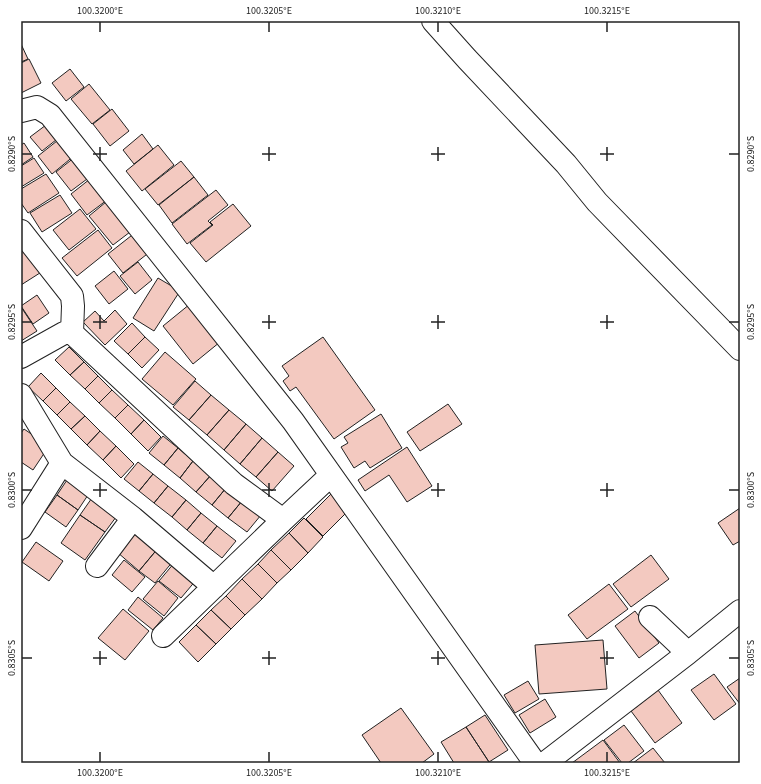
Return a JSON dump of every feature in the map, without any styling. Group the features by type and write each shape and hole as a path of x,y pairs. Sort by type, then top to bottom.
{"street":[{"path":"433,21 566,164 598,202 740,349"},
{"path":"21,112 37,107 50,115 293,421 535,763"},
{"path":"21,231 72,296 72,333"},
{"path":"21,357 64,333 72,333 234,484 283,520"},
{"path":"21,395 62,462 133,518 214,587"},
{"path":"21,528 62,462"},
{"path":"163,636 331,475"},
{"path":"97,566 133,518"},
{"path":"545,763 740,611"},
{"path":"650,617 688,652"}],"building":[{"path":"21,44 28,59 21,62"},
{"path":"29,59 41,83 21,93 21,63"},
{"path":"70,69 84,87 66,101 52,83"},
{"path":"89,84 110,110 92,124 71,99"},
{"path":"112,109 129,131 110,146 93,124"},
{"path":"50,122 61,136 42,151 30,137"},
{"path":"142,134 153,149 134,164 123,150"},
{"path":"62,137 75,155 52,174 38,156"},
{"path":"24,143 33,157 21,165 21,145"},
{"path":"158,145 174,165 142,191 126,171"},
{"path":"75,157 91,176 71,191 56,172"},
{"path":"34,158 44,173 21,187 21,166"},
{"path":"181,161 194,177 158,205 145,189"},
{"path":"46,174 59,193 28,213 21,203 21,189"},
{"path":"194,177 208,195 172,223 159,205"},
{"path":"90,179 107,200 87,215 71,194"},
{"path":"216,190 228,205 208,221 212,225 187,244 172,224"},
{"path":"60,195 72,213 42,232 30,213"},
{"path":"106,202 130,232 113,245 89,216"},
{"path":"233,204 251,226 206,262 190,243 213,225 210,222"},
{"path":"80,209 96,229 69,250 53,230"},
{"path":"98,230 112,248 77,276 62,258"},
{"path":"136,232 151,251 123,273 108,254"},
{"path":"21,239 43,271 21,285"},
{"path":"138,262 152,280 135,294 120,276"},
{"path":"114,271 128,289 109,304 95,286"},
{"path":"158,278 180,291 154,331 133,318"},
{"path":"37,295 49,313 33,324 21,306"},
{"path":"190,304 220,342 193,364 163,326"},
{"path":"21,307 37,331 21,341"},
{"path":"115,310 127,324 105,345 83,322 95,311 104,321"},
{"path":"132,323 145,337 128,354 114,341"},
{"path":"145,337 159,350 142,368 128,354"},
{"path":"323,337 375,410 334,439 296,387 290,391 283,381 289,376 282,366"},
{"path":"69,347 84,362 70,375 55,360"},
{"path":"165,352 196,379 173,405 142,379"},
{"path":"84,362 98,376 85,389 70,375"},
{"path":"41,373 56,388 43,401 28,387"},
{"path":"98,376 112,390 99,403 85,389"},
{"path":"195,381 211,395 189,420 173,407"},
{"path":"56,388 70,402 57,415 43,401"},
{"path":"112,390 128,405 115,418 99,403"},
{"path":"211,395 229,410 207,435 189,420"},
{"path":"70,402 85,416 71,429 57,415"},
{"path":"448,404 462,424 420,451 407,432"},
{"path":"128,405 144,420 131,434 115,418"},
{"path":"229,410 246,424 224,450 207,435"},
{"path":"381,414 402,448 370,468 365,461 354,468 341,447 348,443 344,437"},
{"path":"85,416 100,431 87,445 71,429"},
{"path":"144,420 161,437 148,451 131,434"},
{"path":"246,424 262,438 240,464 224,450"},
{"path":"24,429 49,446 33,470 21,462 21,433"},
{"path":"100,431 116,446 103,460 87,445"},
{"path":"163,436 178,448 164,465 149,453"},
{"path":"262,438 278,452 256,477 240,464"},
{"path":"116,446 134,464 121,478 103,460"},
{"path":"407,447 432,486 407,502 389,475 365,491 358,480"},
{"path":"178,448 193,461 180,478 164,465"},
{"path":"278,452 294,466 272,491 256,477"},
{"path":"193,461 211,475 196,492 180,478"},
{"path":"138,462 153,474 139,491 124,479"},
{"path":"153,474 168,486 154,503 139,491"},
{"path":"211,475 226,488 212,505 196,492"},
{"path":"69,477 90,492 78,510 57,495"},
{"path":"168,486 186,500 172,517 154,503"},
{"path":"226,488 242,501 228,518 212,505"},
{"path":"331,494 348,511 323,536 306,519"},
{"path":"57,495 78,510 66,527 45,512"},
{"path":"94,495 119,513 105,532 80,515"},
{"path":"186,500 201,513 187,530 172,517"},
{"path":"242,501 261,515 247,532 228,518"},
{"path":"740,508 740,541 733,545 718,523"},
{"path":"201,513 217,526 203,543 187,530"},
{"path":"80,515 105,532 85,560 61,543"},
{"path":"304,518 323,537 308,553 289,533"},
{"path":"217,526 236,541 222,558 203,543"},
{"path":"136,528 159,547 139,571 117,552"},
{"path":"289,533 308,553 291,570 271,550"},
{"path":"36,542 63,561 49,581 22,562"},
{"path":"159,547 174,560 155,583 139,571"},
{"path":"271,550 291,570 277,583 258,564"},
{"path":"651,555 669,579 631,607 613,584"},
{"path":"124,560 145,577 132,592 112,575"},
{"path":"175,562 197,579 181,598 159,581"},
{"path":"258,564 277,583 262,599 242,579"},
{"path":"242,579 262,599 245,615 226,596"},
{"path":"158,581 178,598 164,616 143,599"},
{"path":"609,584 628,609 587,639 568,615"},
{"path":"226,596 245,615 231,629 211,610"},
{"path":"138,597 163,618 153,630 128,610"},
{"path":"123,609 149,631 125,660 98,638"},
{"path":"211,610 231,629 216,644 196,625"},
{"path":"635,611 659,643 639,658 615,626"},
{"path":"196,625 216,644 198,662 179,642"},
{"path":"603,640 607,689 539,694 535,645"},
{"path":"714,674 736,704 714,720 691,690"},
{"path":"740,678 740,704 727,687"},
{"path":"528,681 539,699 515,713 504,695"},
{"path":"658,690 682,723 655,743 631,711"},
{"path":"545,699 556,717 530,733 519,715"},
{"path":"401,708 434,754 422,763 381,763 362,735"},
{"path":"485,715 508,750 489,762 466,727"},
{"path":"624,725 644,751 628,763 622,763 604,740"},
{"path":"466,727 489,762 488,763 454,763 441,742"},
{"path":"603,740 620,763 572,763"},
{"path":"653,748 665,763 633,763"}]}
